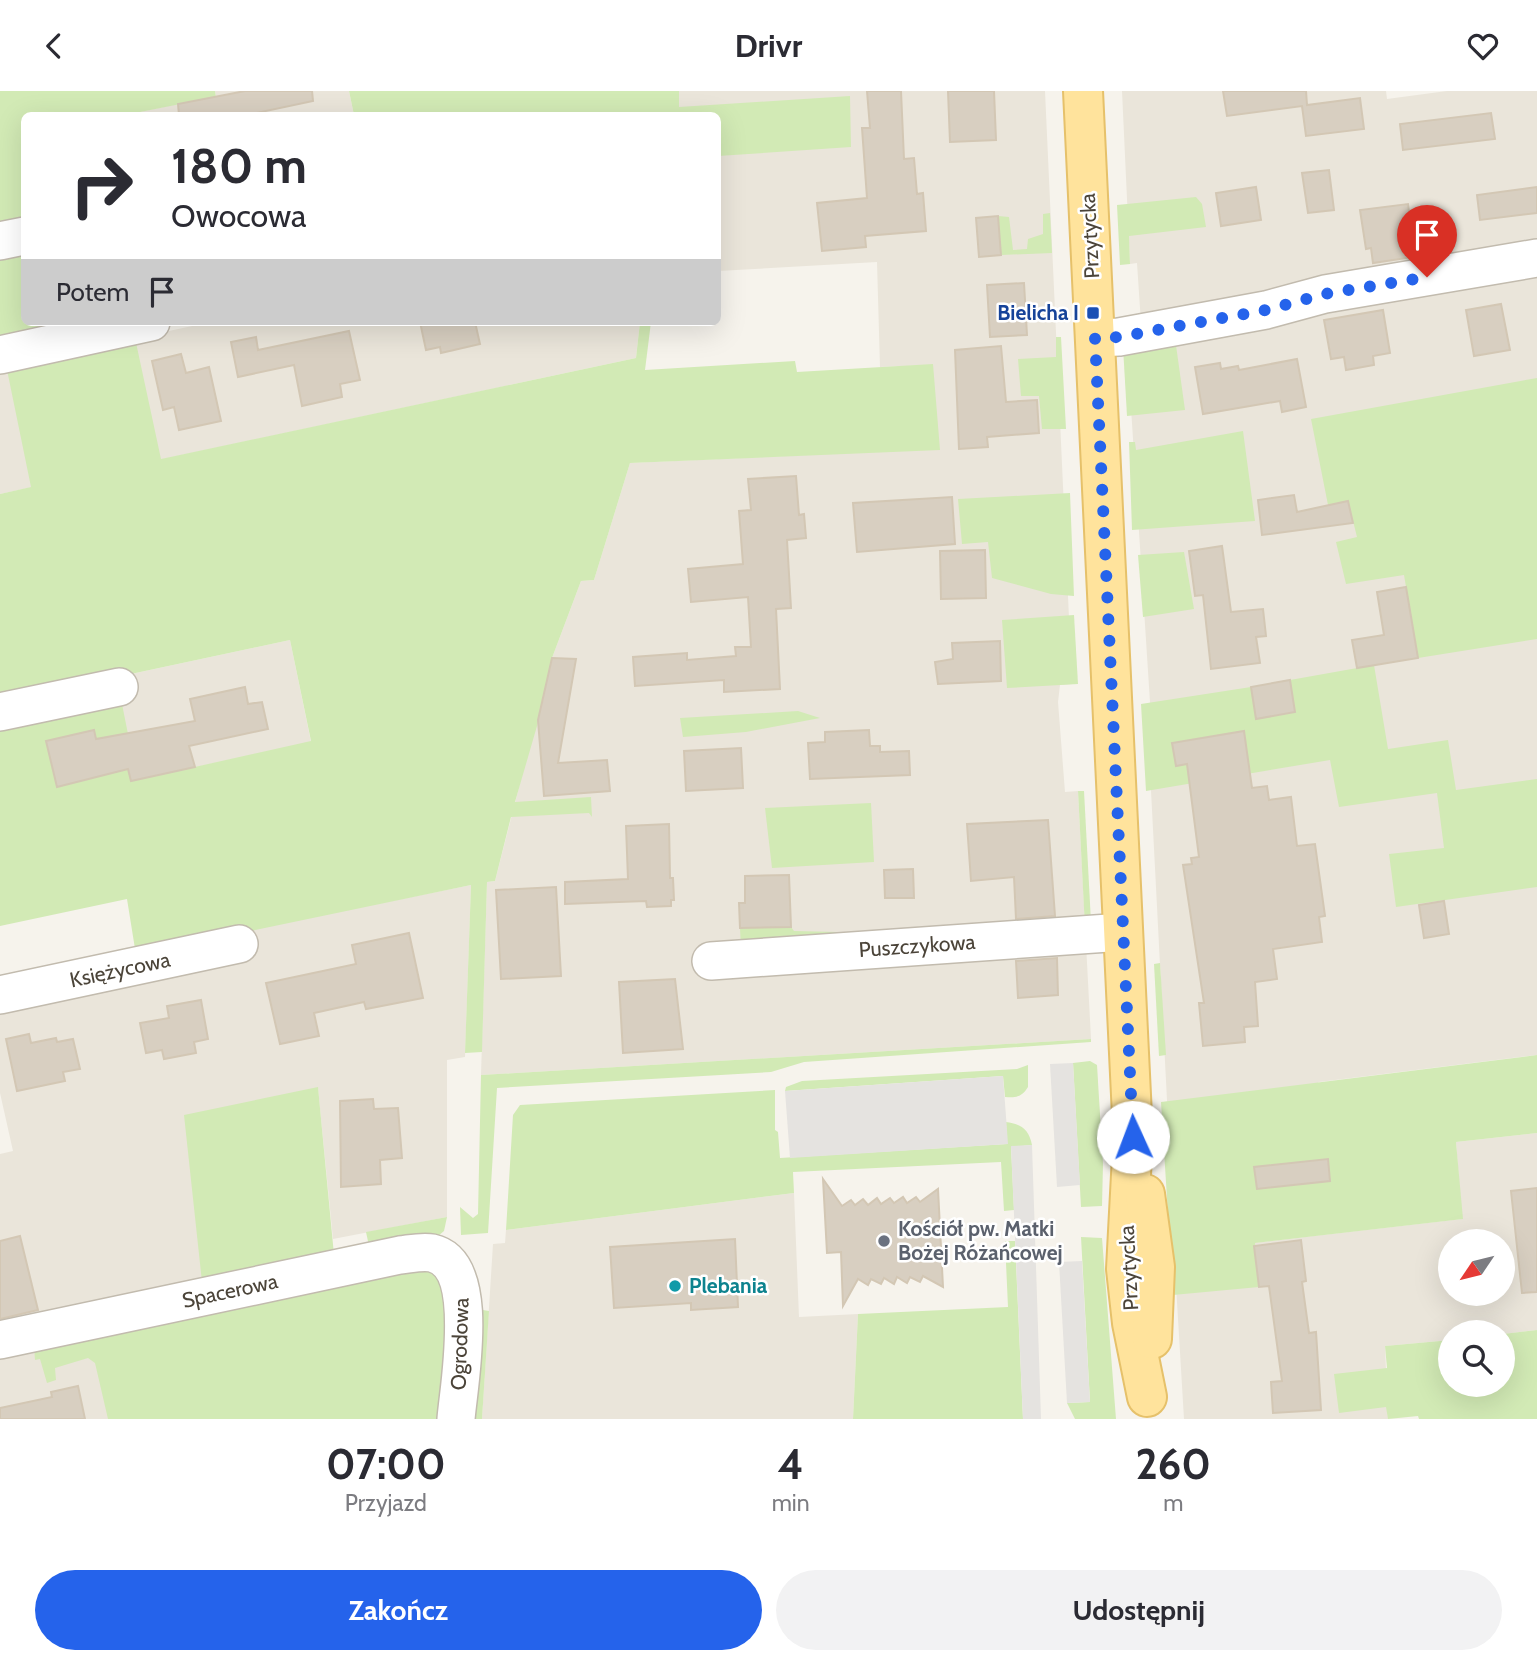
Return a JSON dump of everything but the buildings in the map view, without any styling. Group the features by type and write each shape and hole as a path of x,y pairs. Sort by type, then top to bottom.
{"main road":[{"name":"Przytycka","path":"1083,91 1133,1137 1126,1269 1132,1322 1148,1408"}],"street":[{"path":"0,241 21,237"},
{"path":"1095,338 1119,337 1266,310 1325,294 1537,258"},
{"path":"0,355 133,326"},
{"path":"0,712 119,687"},
{"name":"Puszczykowa","path":"711,961 1123,932"},
{"name":"Księżycowa","path":"0,995 239,944"},
{"name":"Spacerowa","path":"0,1340 400,1255 433,1254 455,1271"},
{"name":"Ogrodowa","path":"455,1271 461,1286 464,1313 456,1419"}],"shaded area":[{"path":"215,91 349,91 353,112 139,112 216,96"},
{"path":"679,91 1045,91 1072,684 1060,685 1058,702 1065,792 1078,791 1091,1039 481,1075 487,882 495,881 552,658 581,581 594,580 630,463 849,453 933,365 880,367 877,262 721,271 721,112 678,107"},
{"path":"1122,91 1386,91 1387,99 1447,91 1537,91 1537,248 1141,323 1137,263 1130,264"},
{"path":"1537,267 1537,1055 1319,1082 1172,1197 1147,713 1150,702 1127,346"},
{"path":"192,326 640,326 636,358 0,494 0,367"},
{"path":"290,640 311,742 0,810 117,677"},
{"path":"471,885 465,1057 447,1060 447,1217 333,1239 318,1088 274,1097 202,1282 117,1419 0,1419 0,1154 13,1151 0,1093 0,1008 238,932"},
{"path":"1073,1063 1080,1185 1057,1187 1050,1064"},
{"path":"1003,1076 1008,1144 790,1158 785,1091"},
{"path":"1537,1133 1537,1330 1515,1333 1515,1320 1438,1320 1438,1341 1385,1346 1388,1419 1184,1419 1174,1252 1462,1219 1456,1142"},
{"path":"1032,1145 1041,1419 1023,1419 1011,1146"},
{"path":"794,1193 799,1317 858,1314 853,1419 482,1419 493,1244 505,1243 506,1230"},
{"path":"1082,1261 1090,1402 1067,1403 1059,1262"}],"green space":[{"path":"0,91 215,91 216,97 140,112 21,112 21,225 0,229"},
{"path":"349,91 679,91 679,107 850,96 851,147 721,156 721,112 353,112"},
{"path":"1196,197 1202,204 1206,227 1129,236 1130,264 1120,265 1117,205"},
{"path":"1050,213 1052,253 1001,255 998,216 1009,217 1013,250 1027,249 1028,239 1043,234 1043,214"},
{"path":"21,245 21,326 83,326 0,344 0,249"},
{"path":"640,326 650,326 645,370 795,361 797,372 933,364 940,450 630,463 594,580 581,581 552,658 537,726 515,802 591,797 592,817 589,813 511,817 495,881 487,882 482,1052 465,1053 471,885 136,955 127,899 0,926 0,719 120,694 128,734 120,736 132,781 311,741 290,640 0,702 0,494 31,487 6,365 135,338 161,459 636,358"},
{"path":"1056,337 1061,337 1066,429 1042,429 1039,396 1021,396 1018,359 1056,357"},
{"path":"1175,338 1185,410 1127,416 1123,347"},
{"path":"1537,378 1537,639 1418,658 1404,575 1346,584 1336,542 1357,537 1348,501 1328,505 1311,419"},
{"path":"1243,431 1255,521 1132,530 1129,442 1135,442 1136,450"},
{"path":"1070,493 1074,596 1051,594 992,578 988,542 962,544 958,499"},
{"path":"1184,552 1194,609 1143,617 1138,555"},
{"path":"1074,615 1078,684 1007,688 1002,620"},
{"path":"1374,665 1388,749 1448,740 1456,790 1537,779 1537,887 1396,907 1389,854 1444,848 1437,793 1339,807 1330,760 1146,791 1141,704 1251,687 1257,719 1295,712 1290,680"},
{"path":"798,711 820,718 746,732 683,737 680,718"},
{"path":"1078,791 1084,791 1091,922 1085,928"},
{"path":"871,803 874,862 772,868 765,808"},
{"path":"791,927 794,931 838,932 844,937 741,948 740,928"},
{"path":"1160,963 1166,1055 1159,1056 1154,964"},
{"path":"1091,1039 1091,1042 804,1062 771,1072 497,1088 488,1233 461,1235 460,1207 473,1218 478,1214 481,1075"},
{"path":"1537,1055 1537,1133 1456,1142 1463,1219 1255,1243 1259,1287 1173,1295 1161,1102"},
{"path":"1090,1061 1097,1065 1103,1164 1102,1206 1081,1207 1073,1063"},
{"path":"1028,1065 1028,1087 1021,1095 1012,1097 1005,1097 1003,1076 785,1091 786,1087 802,1081 1017,1069"},
{"path":"318,1087 334,1255 202,1282 184,1115"},
{"path":"775,1090 775,1130 778,1132 780,1158 1007,1144 1006,1122 1020,1126 1029,1135 1032,1145 1011,1147 1014,1210 1004,1211 1001,1162 793,1172 794,1193 506,1230 513,1115 520,1105"},
{"path":"447,1217 444,1231 438,1236 369,1246 366,1232"},
{"path":"1081,1237 1102,1238 1116,1419 1075,1419 1067,1403 1090,1402"},
{"path":"1005,1241 1015,1241 1023,1419 853,1419 858,1314 1008,1307"},
{"path":"419,1268 438,1278 448,1307 449,1346 442,1419 108,1419 95,1363 88,1358 55,1368 56,1380 47,1383 40,1359 35,1360 34,1346"},
{"path":"483,1310 489,1311 482,1419 475,1419"},
{"path":"1537,1330 1537,1419 1419,1419 1418,1416 1388,1419 1386,1407 1339,1413 1334,1374 1387,1368 1385,1346 1438,1341 1438,1397 1515,1397 1515,1333"}],"place":[{"name":"Bielicha I","path":"1093,313"},
{"name":"Kościół pw. Matki Bożej Różańcowej","path":"884,1241"},
{"name":"Plebania","path":"675,1286"}],"route":[{"path":"1133,1137 1095,338 1119,337 1266,310 1325,294 1427,277"}]}
